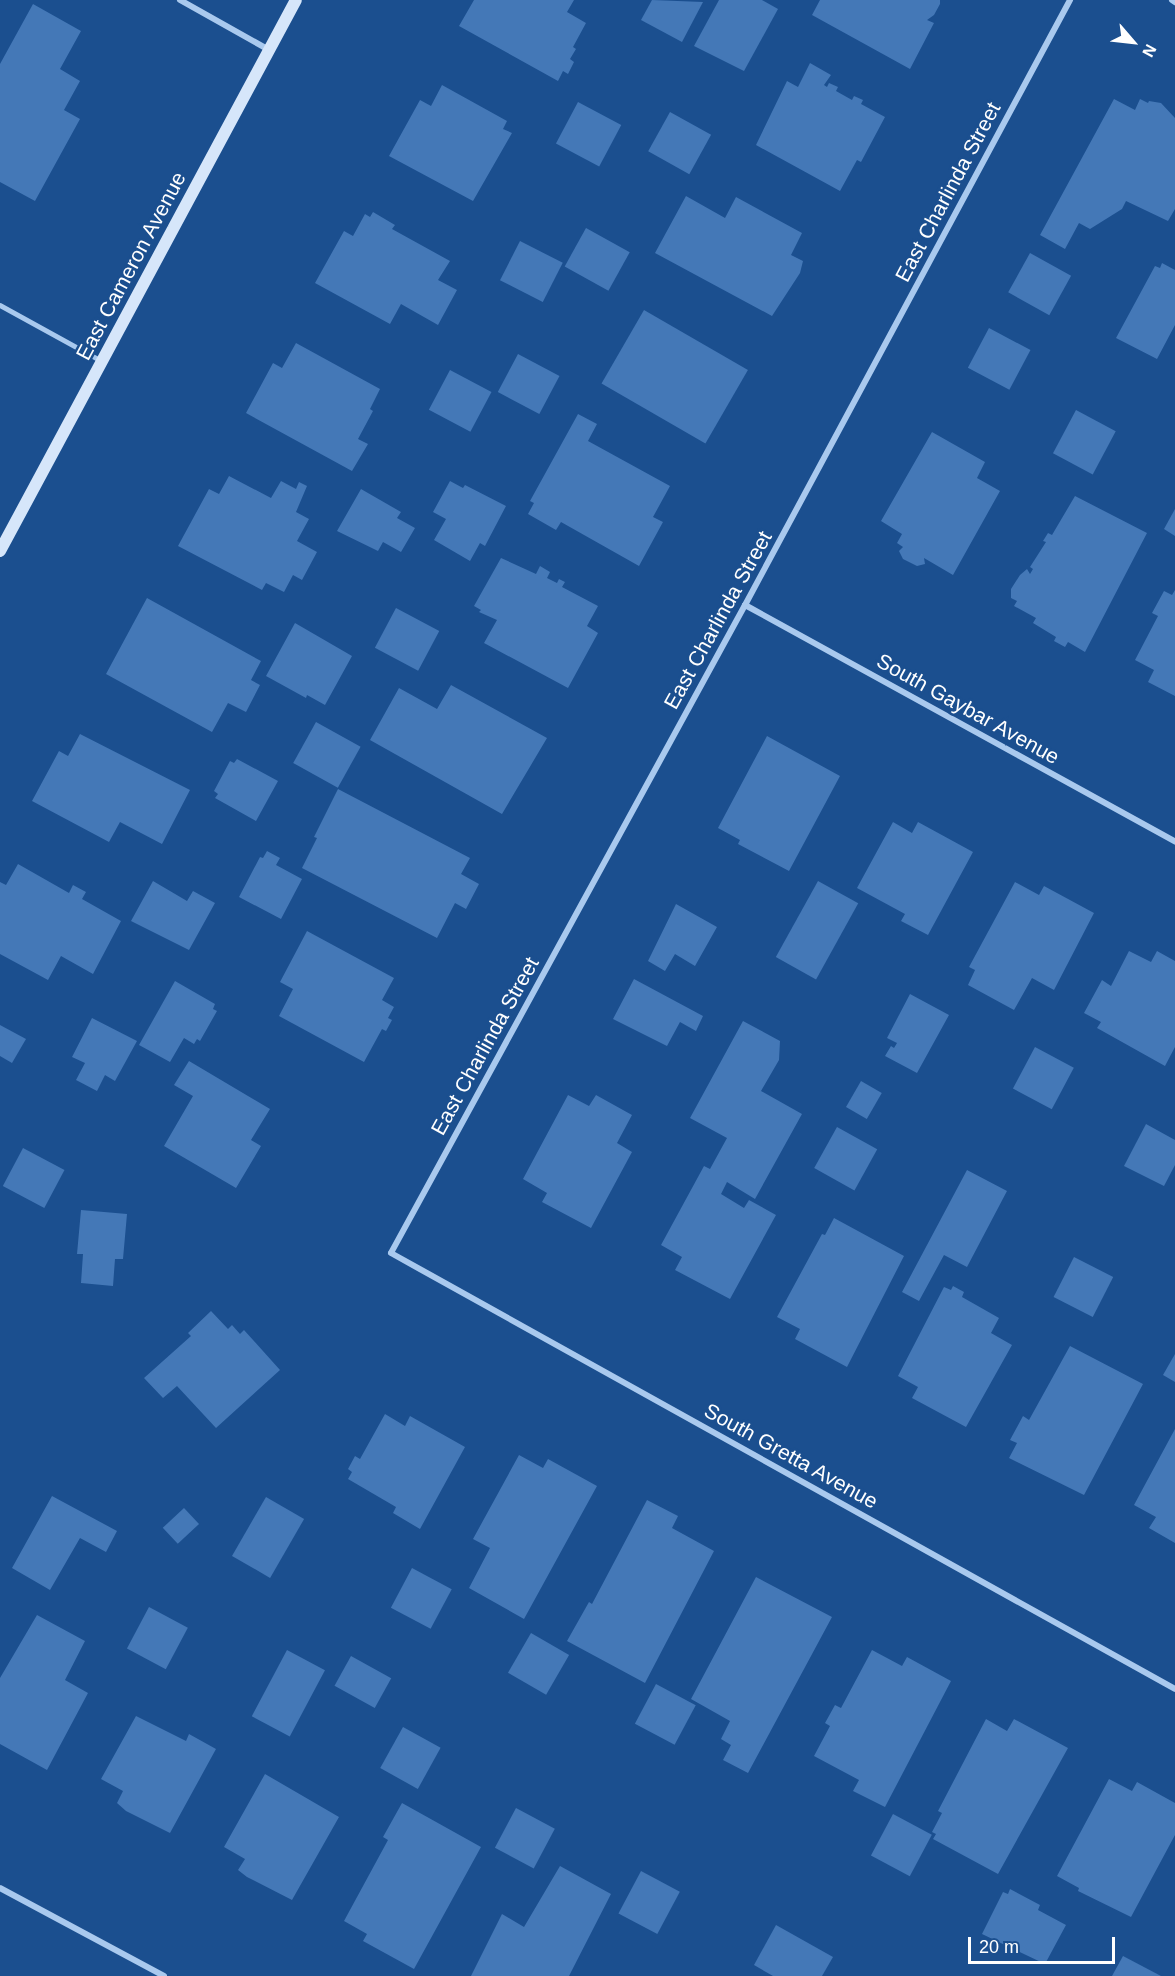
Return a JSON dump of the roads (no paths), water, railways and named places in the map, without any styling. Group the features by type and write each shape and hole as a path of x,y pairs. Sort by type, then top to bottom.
{"main road":[{"name":"East Cameron Avenue","path":"0,550 296,0"}],"street":[{"path":"180,0 269,50"},
{"name":"East Charlinda Street","path":"391,1253 745,605 1070,0"},
{"name":"South Gaybar Avenue","path":"745,605 1175,841"},
{"name":"South Gretta Avenue","path":"391,1253 1175,1689"},
{"path":"0,1888 164,1976"}],"lane":[{"path":"0,305 102,361"}]}
